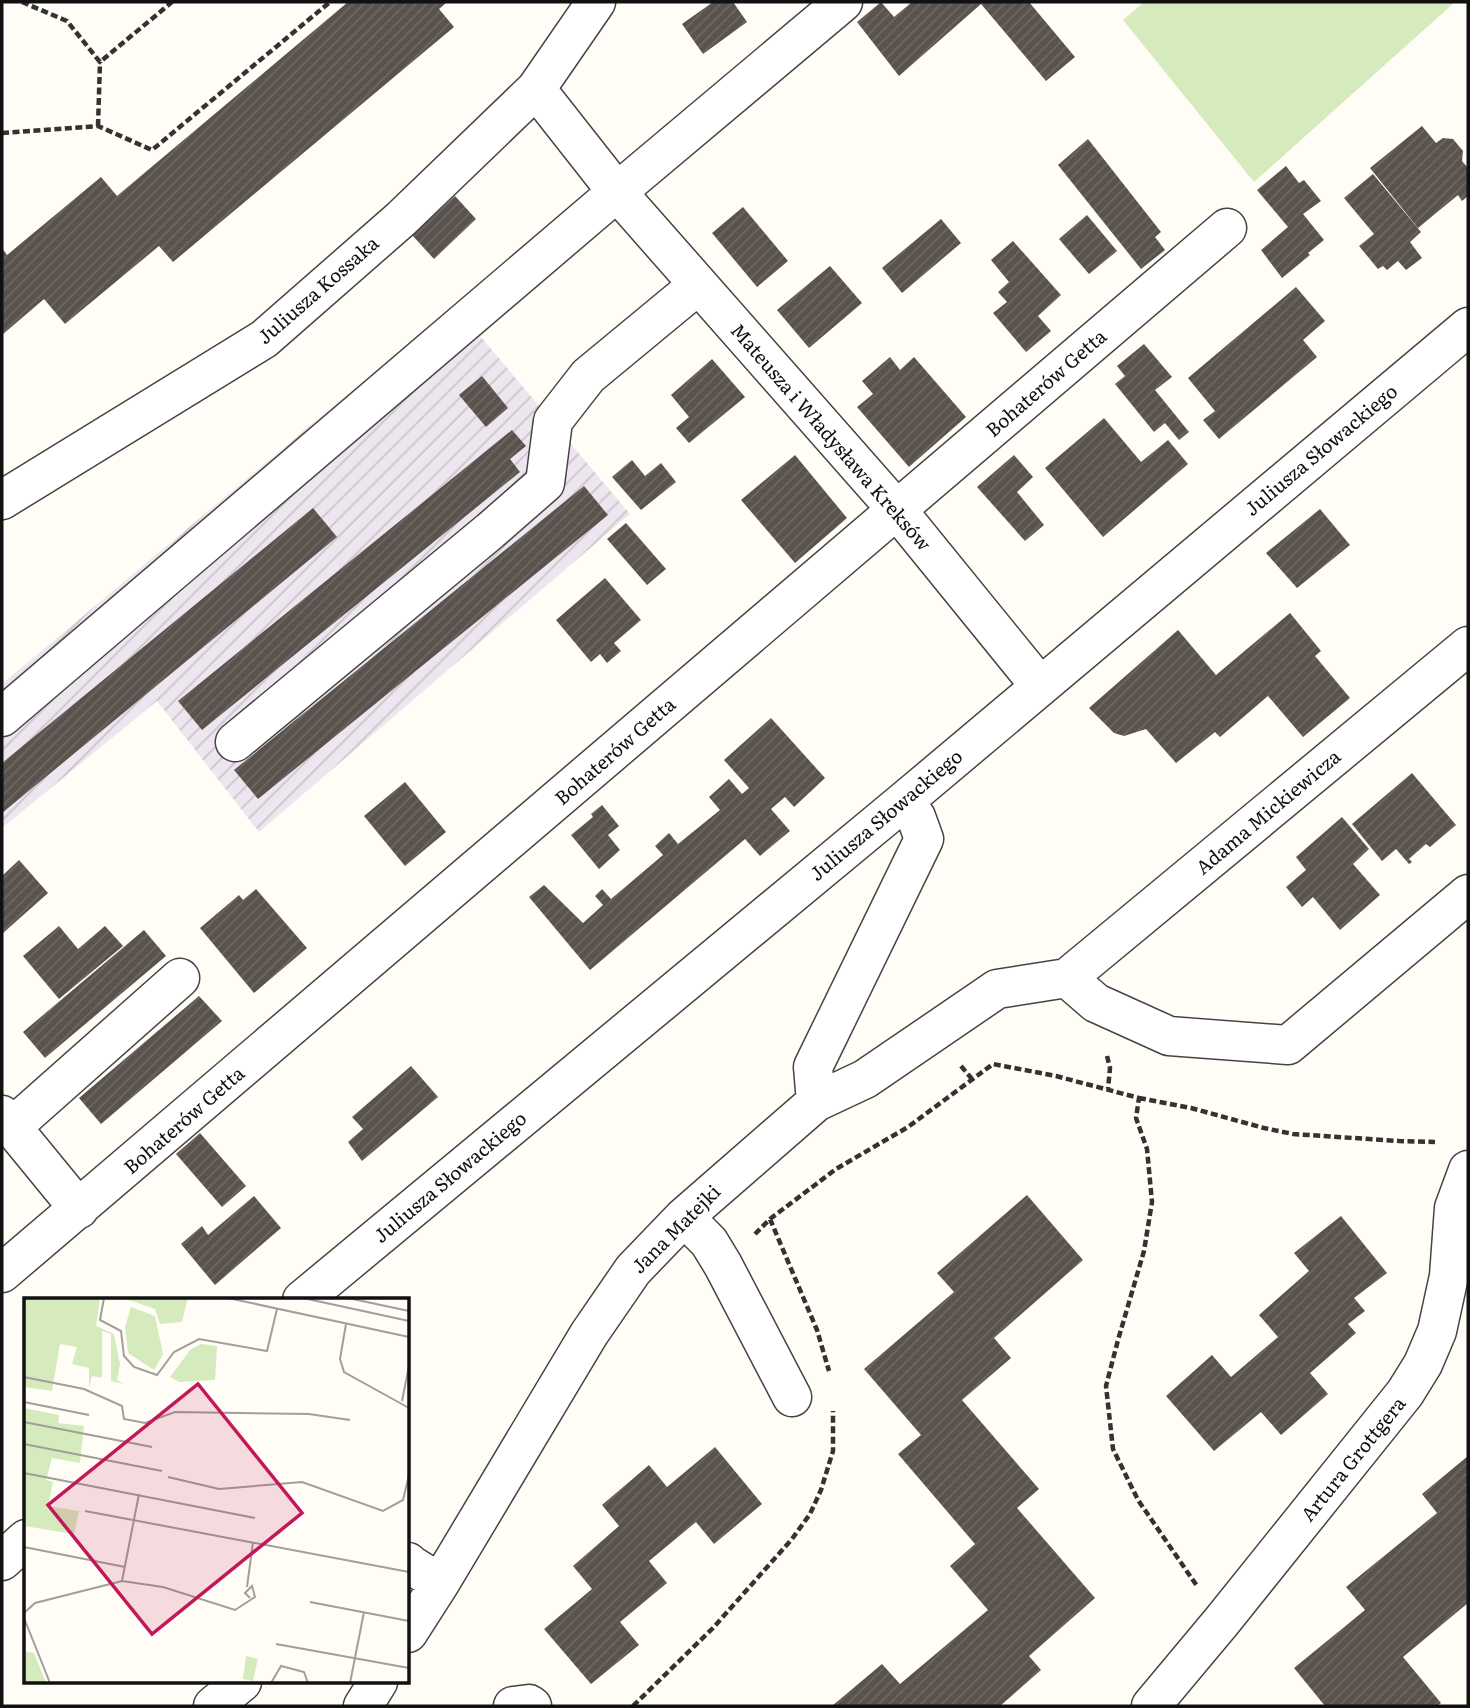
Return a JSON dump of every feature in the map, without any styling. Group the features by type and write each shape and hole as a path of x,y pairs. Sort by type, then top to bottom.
{"street":[{"name":"Juliusza Kossaka","path":"2,500 264,339 401,219 537,89 597,2"},
{"path":"2,718 617,191 843,2"},
{"path":"537,89 617,191"},
{"name":"Mateusza i Władysława Kreksów","path":"617,191 897,510 1040,686"},
{"name":"Bohaterów Getta","path":"2,1273 1227,228"},
{"path":"234,742 545,483 553,421 589,376 698,285"},
{"name":"Juliusza Słowackiego","path":"304,1298 903,802 1468,327"},
{"name":"Adama Mickiewicza","path":"1067,978 1468,646"},
{"path":"816,1102 813,1067 924,839 916,817 903,802"},
{"path":"1067,978 1096,1003 1170,1036 1288,1045 1468,894"},
{"path":"79,1209 7,1121 180,978"},
{"name":"Jana Matejki","path":"410,1628 440,1583 589,1334 633,1270 684,1217 816,1102 865,1079 997,989 1067,978"},
{"name":"Artura Grottgera","path":"1151,1706 1405,1393 1423,1364 1437,1331 1448,1276 1454,1208 1468,1170"},
{"path":"684,1217 709,1242 723,1265 792,1397"},
{"path":"2,1561 24,1541"},
{"path":"410,1564 440,1583"},
{"path":"214,1706 240,1684"},
{"path":"363,1706 377,1684"},
{"path":"513,1706 532,1706"}],"path":[{"path":"22,2 67,22 100,62 98,126"},
{"path":"100,62 172,2"},
{"path":"2,133 98,126 152,150 330,2"},
{"path":"723,1265 770,1219 836,1169 908,1127 993,1064 1056,1076 1293,1134 1435,1142"},
{"path":"1139,1098 1136,1118 1147,1149 1152,1202 1144,1251 1106,1387 1113,1448 1138,1500 1222,1621"},
{"path":"770,1219 817,1330 831,1379"},
{"path":"633,1706 713,1628 792,1539 810,1514 821,1490 833,1451 834,1401"}],"shaded area":[{"path":"454,305 630,514 259,832 157,701 2,828 2,684"}],"green space":[{"path":"1144,2 1455,2 1254,182 1123,20"}],"building":[{"path":"348,2 447,2 439,9 454,27 173,262 159,246 65,324 44,299 2,335 2,248 7,255 101,177 117,196"},
{"path":"713,2 733,2 747,22 703,54 682,24"},
{"path":"881,2 894,17 912,2 1029,2 1075,57 1046,81 981,4 899,76 857,22"},
{"path":"1422,126 1436,143 1443,138 1453,139 1463,151 1462,161 1468,168 1468,196 1462,201 1458,195 1418,228 1370,168"},
{"path":"1088,139 1161,232 1155,237 1165,250 1141,269 1058,165"},
{"path":"1286,166 1299,183 1304,180 1321,201 1303,214 1324,240 1282,278 1261,250 1288,227 1257,190"},
{"path":"1373,174 1421,232 1410,242 1422,258 1406,270 1398,261 1387,270 1383,266 1378,269 1359,246 1374,234 1344,198"},
{"path":"455,196 476,219 434,259 412,235"},
{"path":"743,207 788,261 757,287 712,233"},
{"path":"1087,215 1117,251 1089,274 1059,239"},
{"path":"941,219 961,243 902,293 882,268"},
{"path":"1013,241 1061,295 1038,316 1051,331 1026,352 993,313 1007,302 998,292 1009,282 991,260"},
{"path":"830,266 862,303 809,348 777,310"},
{"path":"1296,287 1325,321 1303,340 1317,357 1219,439 1203,420 1215,411 1188,378"},
{"path":"1144,344 1172,377 1155,390 1189,432 1179,440 1165,423 1154,432 1115,384 1125,376 1117,366"},
{"path":"890,357 900,370 914,357 966,417 909,467 857,407 873,394 862,381"},
{"path":"712,359 745,397 689,443 676,428 689,417 671,395"},
{"path":"482,376 508,408 486,427 459,395"},
{"path":"1104,418 1141,462 1168,440 1188,464 1103,537 1045,468"},
{"path":"512,430 526,446 510,459 520,472 202,730 178,701"},
{"path":"795,455 847,518 795,563 741,500"},
{"path":"1014,455 1033,477 1017,492 1044,525 1025,541 977,487"},
{"path":"632,460 645,476 661,463 676,482 641,510 612,477"},
{"path":"584,486 608,515 258,799 234,770"},
{"path":"313,508 337,537 2,813 2,763"},
{"path":"1320,509 1350,545 1297,588 1266,553"},
{"path":"626,523 666,569 647,585 607,539"},
{"path":"605,578 641,620 614,643 621,651 607,663 600,654 591,662 556,620"},
{"path":"1290,613 1321,651 1315,656 1350,698 1303,737 1268,696 1220,737 1215,732 1176,763 1146,729 1124,736 1114,733 1089,708 1178,630 1216,675"},
{"path":"771,718 825,778 794,807 785,797 771,809 790,831 760,856 745,839 590,970 529,897 544,885 583,923 603,905 595,896 602,889 611,899 663,855 655,846 669,833 678,844 720,810 709,797 729,779 742,794 749,788 724,760"},
{"path":"1412,773 1456,825 1430,847 1426,844 1409,859 1412,862 1409,864 1396,849 1382,861 1352,824"},
{"path":"405,782 446,832 405,866 364,816"},
{"path":"602,805 619,826 608,835 620,850 599,869 571,835 593,817 591,814"},
{"path":"1342,817 1369,849 1353,864 1380,895 1340,930 1313,897 1302,907 1286,887 1306,870 1296,857"},
{"path":"19,860 48,893 2,934 2,876"},
{"path":"256,889 307,948 254,993 200,928 239,895 243,900"},
{"path":"59,926 78,949 105,926 123,946 59,999 23,956"},
{"path":"144,930 166,956 45,1058 23,1032"},
{"path":"199,996 222,1021 101,1124 79,1098"},
{"path":"411,1066 438,1097 362,1161 348,1142 363,1129 352,1117"},
{"path":"200,1133 246,1186 222,1207 176,1154"},
{"path":"1027,1195 1083,1260 994,1338 1011,1358 962,1400 1039,1489 1017,1508 1095,1598 1029,1656 1041,1670 1000,1706 832,1706 882,1664 900,1684 988,1610 950,1566 975,1544 898,1454 921,1435 864,1369 954,1292 937,1273"},
{"path":"254,1196 281,1228 215,1285 181,1244 202,1226 208,1235"},
{"path":"1341,1216 1387,1273 1354,1298 1365,1311 1348,1324 1356,1333 1310,1373 1328,1394 1281,1435 1261,1412 1214,1451 1166,1396 1212,1355 1231,1377 1278,1337 1259,1315 1309,1271 1294,1253"},
{"path":"715,1447 762,1504 714,1544 696,1522 649,1561 667,1583 620,1622 639,1645 591,1684 544,1629 592,1589 573,1566 619,1526 602,1505 649,1465 667,1487"},
{"path":"1468,1456 1468,1603 1403,1657 1441,1703 1437,1706 1325,1706 1294,1668 1365,1610 1346,1587 1437,1513 1422,1494"}]}
